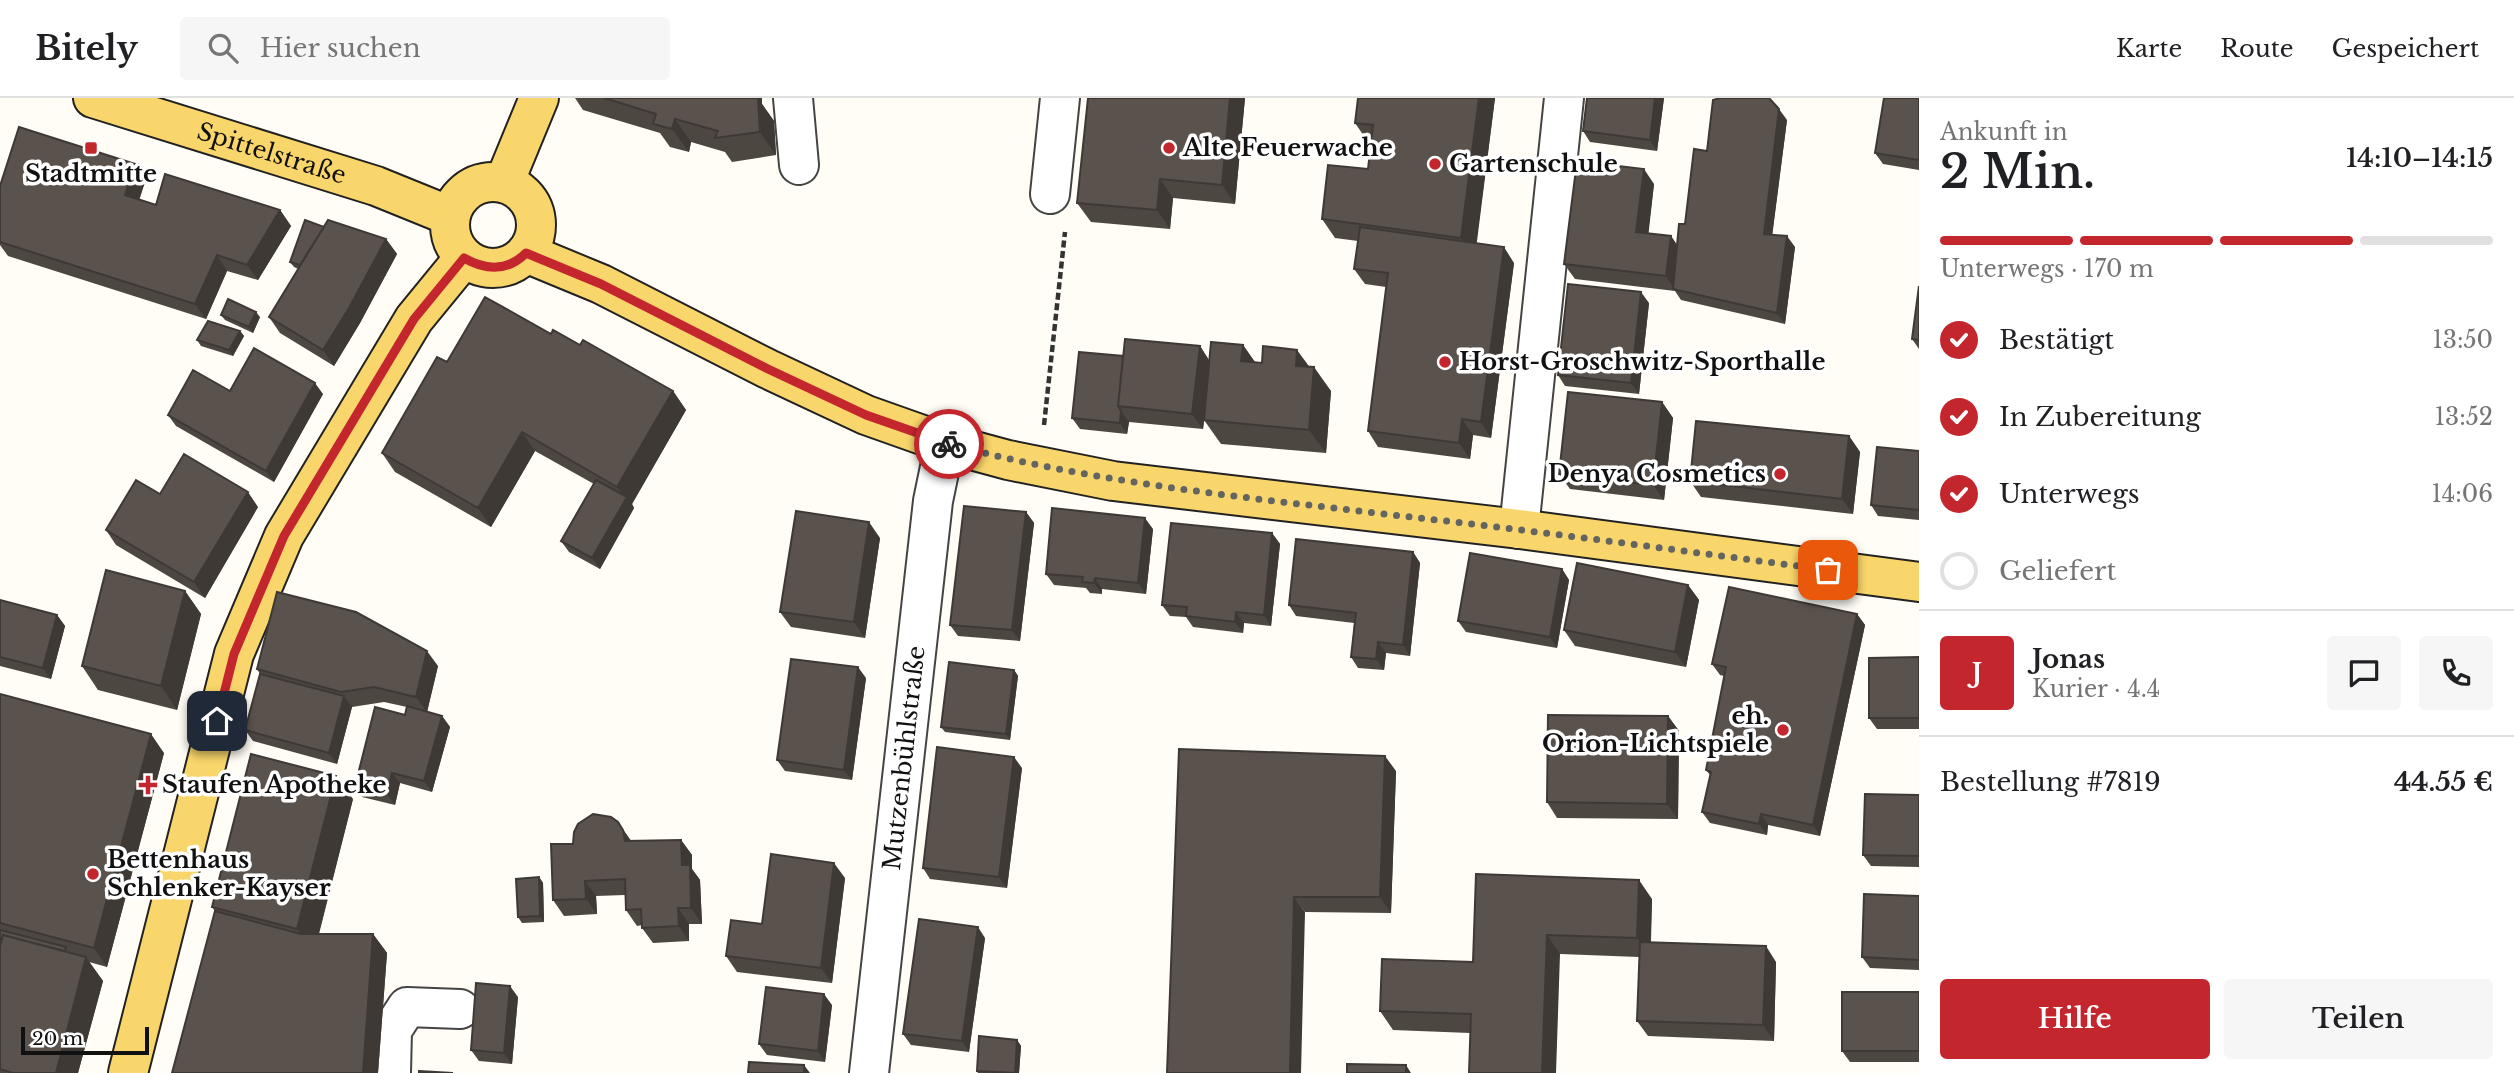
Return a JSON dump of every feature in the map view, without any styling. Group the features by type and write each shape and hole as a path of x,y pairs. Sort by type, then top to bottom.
{"main road":[{"name":"Spittelstraße","path":"93,98 376,186 450,215"},
{"path":"504,183 539,98"},
{"path":"486,181 504,183 526,195 537,222 535,237 518,261 505,267 490,269 464,258 455,247 450,234 450,215 461,194 472,186 486,181"},
{"path":"526,253 601,284 768,369 866,415 945,443 1008,460 1113,481 1519,529 1919,582"},
{"path":"128,1073 234,654 284,536 414,319 464,258"}],"street":[{"path":"793,98 799,165"},
{"path":"1050,194 1060,98"},
{"path":"1519,529 1564,98"},
{"name":"Mutzenbühlstraße","path":"870,1073 933,501 945,443"},
{"path":"391,1073 392,1031 407,1007 460,1009"}],"path":[{"path":"1044,427 1066,223 1050,194"}],"building":[{"path":"604,98 758,98 760,132 715,138 718,131 675,119 672,129 653,124 656,114"},
{"name":"Alte Feuerwache","path":"1088,98 1230,98 1222,185 1160,179 1157,210 1077,203"},
{"name":"Gartenschule","path":"1358,98 1479,98 1461,238 1322,219 1328,165 1368,169 1373,125 1355,123"},
{"path":"1587,98 1655,98 1650,140 1583,131"},
{"path":"1769,98 1779,109 1764,234 1787,236 1777,313 1673,289 1679,224 1685,224 1694,149 1707,151 1713,100"},
{"path":"1884,98 1919,98 1919,160 1875,153"},
{"path":"19,127 135,164 125,195 156,205 165,174 280,210 247,265 217,255 195,304 0,242 0,186"},
{"path":"1577,161 1644,169 1636,232 1671,236 1666,276 1564,264"},
{"path":"305,220 324,227 300,265 290,262"},
{"path":"328,220 386,239 323,350 269,317"},
{"name":"Horst-Groschwitz-Sporthalle","path":"1360,227 1504,247 1481,422 1462,419 1459,443 1368,431 1388,273 1354,269"},
{"path":"1568,284 1641,292 1631,383 1558,375"},
{"path":"1919,286 1919,340 1912,339"},
{"path":"485,297 551,334 553,330 580,345 583,340 673,391 617,487 522,432 478,508 382,453 437,357 447,362"},
{"path":"228,299 256,312 249,327 221,315"},
{"path":"208,321 240,331 229,350 197,340"},
{"path":"1125,339 1200,346 1192,414 1118,406"},
{"path":"1211,342 1243,345 1241,361 1262,363 1263,346 1297,350 1296,366 1314,367 1309,430 1204,420"},
{"path":"254,348 315,383 266,471 168,415 193,370 230,391"},
{"path":"1079,352 1123,356 1118,406 1121,411 1120,423 1072,418"},
{"path":"1568,392 1662,402 1653,485 1559,474"},
{"name":"Denya Cosmetics","path":"1696,421 1849,436 1842,499 1690,481"},
{"path":"1877,447 1919,451 1919,510 1871,505"},
{"path":"184,454 248,492 194,582 106,530 136,480 160,494"},
{"path":"596,480 627,497 592,558 561,541"},
{"path":"964,506 1026,512 1012,630 950,625"},
{"path":"1052,508 1145,518 1138,583 1095,578 1094,583 1082,582 1083,577 1046,574"},
{"path":"796,511 869,522 854,622 780,612"},
{"path":"1171,523 1272,533 1264,615 1236,612 1235,622 1186,616 1187,607 1162,605"},
{"path":"1296,539 1413,552 1403,645 1378,642 1376,659 1351,657 1356,613 1289,605"},
{"path":"1470,553 1562,569 1550,637 1458,621"},
{"path":"1577,563 1688,585 1675,652 1564,630"},
{"path":"106,570 185,591 161,686 82,666"},
{"name":"eh. Orion-Lichtspiele","path":"1729,587 1857,614 1813,825 1761,814 1759,824 1702,812 1711,772 1706,770 1726,667 1712,664"},
{"path":"277,592 356,612 427,651 416,697 374,687 341,692 257,669"},
{"path":"0,600 57,615 43,668 0,657"},
{"path":"1919,657 1919,718 1869,718 1869,658"},
{"path":"791,659 858,667 844,770 777,760"},
{"path":"949,662 1014,670 1006,734 941,727"},
{"path":"260,674 344,696 329,753 245,730"},
{"path":"0,694 151,734 94,948 0,923"},
{"path":"407,706 442,716 424,781 392,773 387,794 355,786 375,707 405,715"},
{"path":"1548,715 1668,716 1667,804 1547,802"},
{"path":"937,747 1014,757 999,877 923,868"},
{"path":"1179,749 1385,756 1380,897 1294,897 1290,1073 1167,1073"},
{"path":"251,754 336,776 297,929 212,907"},
{"path":"1865,794 1919,795 1919,856 1863,855"},
{"path":"593,814 611,817 618,822 625,841 681,840 682,865 690,865 691,908 678,908 679,926 642,928 641,909 626,910 625,879 585,881 586,899 553,900 551,844 573,844 578,824"},
{"path":"771,854 834,863 821,968 726,956 731,920 762,924"},
{"path":"1476,874 1639,880 1637,938 1547,935 1542,1073 1469,1073 1471,1014 1380,1011 1382,959 1473,962"},
{"path":"539,877 540,916 518,917 516,879"},
{"path":"1864,894 1919,896 1919,960 1862,957"},
{"path":"215,911 301,934 373,934 363,1073 172,1073"},
{"path":"919,919 978,927 962,1041 903,1034"},
{"path":"0,930 66,947 65,951 3,935 0,946"},
{"path":"3,935 86,957 56,1073 13,1073 0,1069 0,946"},
{"path":"1640,942 1766,946 1763,1025 1637,1021"},
{"path":"476,983 510,986 504,1053 471,1050"},
{"path":"766,987 824,994 818,1051 759,1044"},
{"path":"1842,992 1919,992 1919,1051 1842,1051"},
{"path":"979,1036 1017,1040 1015,1073 977,1071"},
{"path":"749,1062 804,1065 804,1073 748,1073"},
{"path":"1347,1064 1406,1065 1406,1073 1347,1073"},
{"path":"419,1071 453,1073 419,1073"}],"way so far":[{"path":"949,444 1008,460 1113,481 1519,529 1828,570"}],"place":[{"name":"Stadtmitte","path":"91,148"},
{"name":"Alte Feuerwache","path":"1169,148"},
{"name":"Gartenschule","path":"1435,164"},
{"name":"Horst-Groschwitz-Sporthalle","path":"1445,362"},
{"name":"Denya Cosmetics","path":"1780,474"},
{"name":"eh. Orion-Lichtspiele","path":"1783,730"},
{"name":"Staufen Apotheke","path":"148,785"},
{"name":"Bettenhaus Schlenker-Kayser","path":"93,874"}],"route":[{"path":"217,721 234,654 284,536 414,319 464,258 490,269 505,267 518,261 526,253 601,284 768,369 866,415 949,444"}]}
